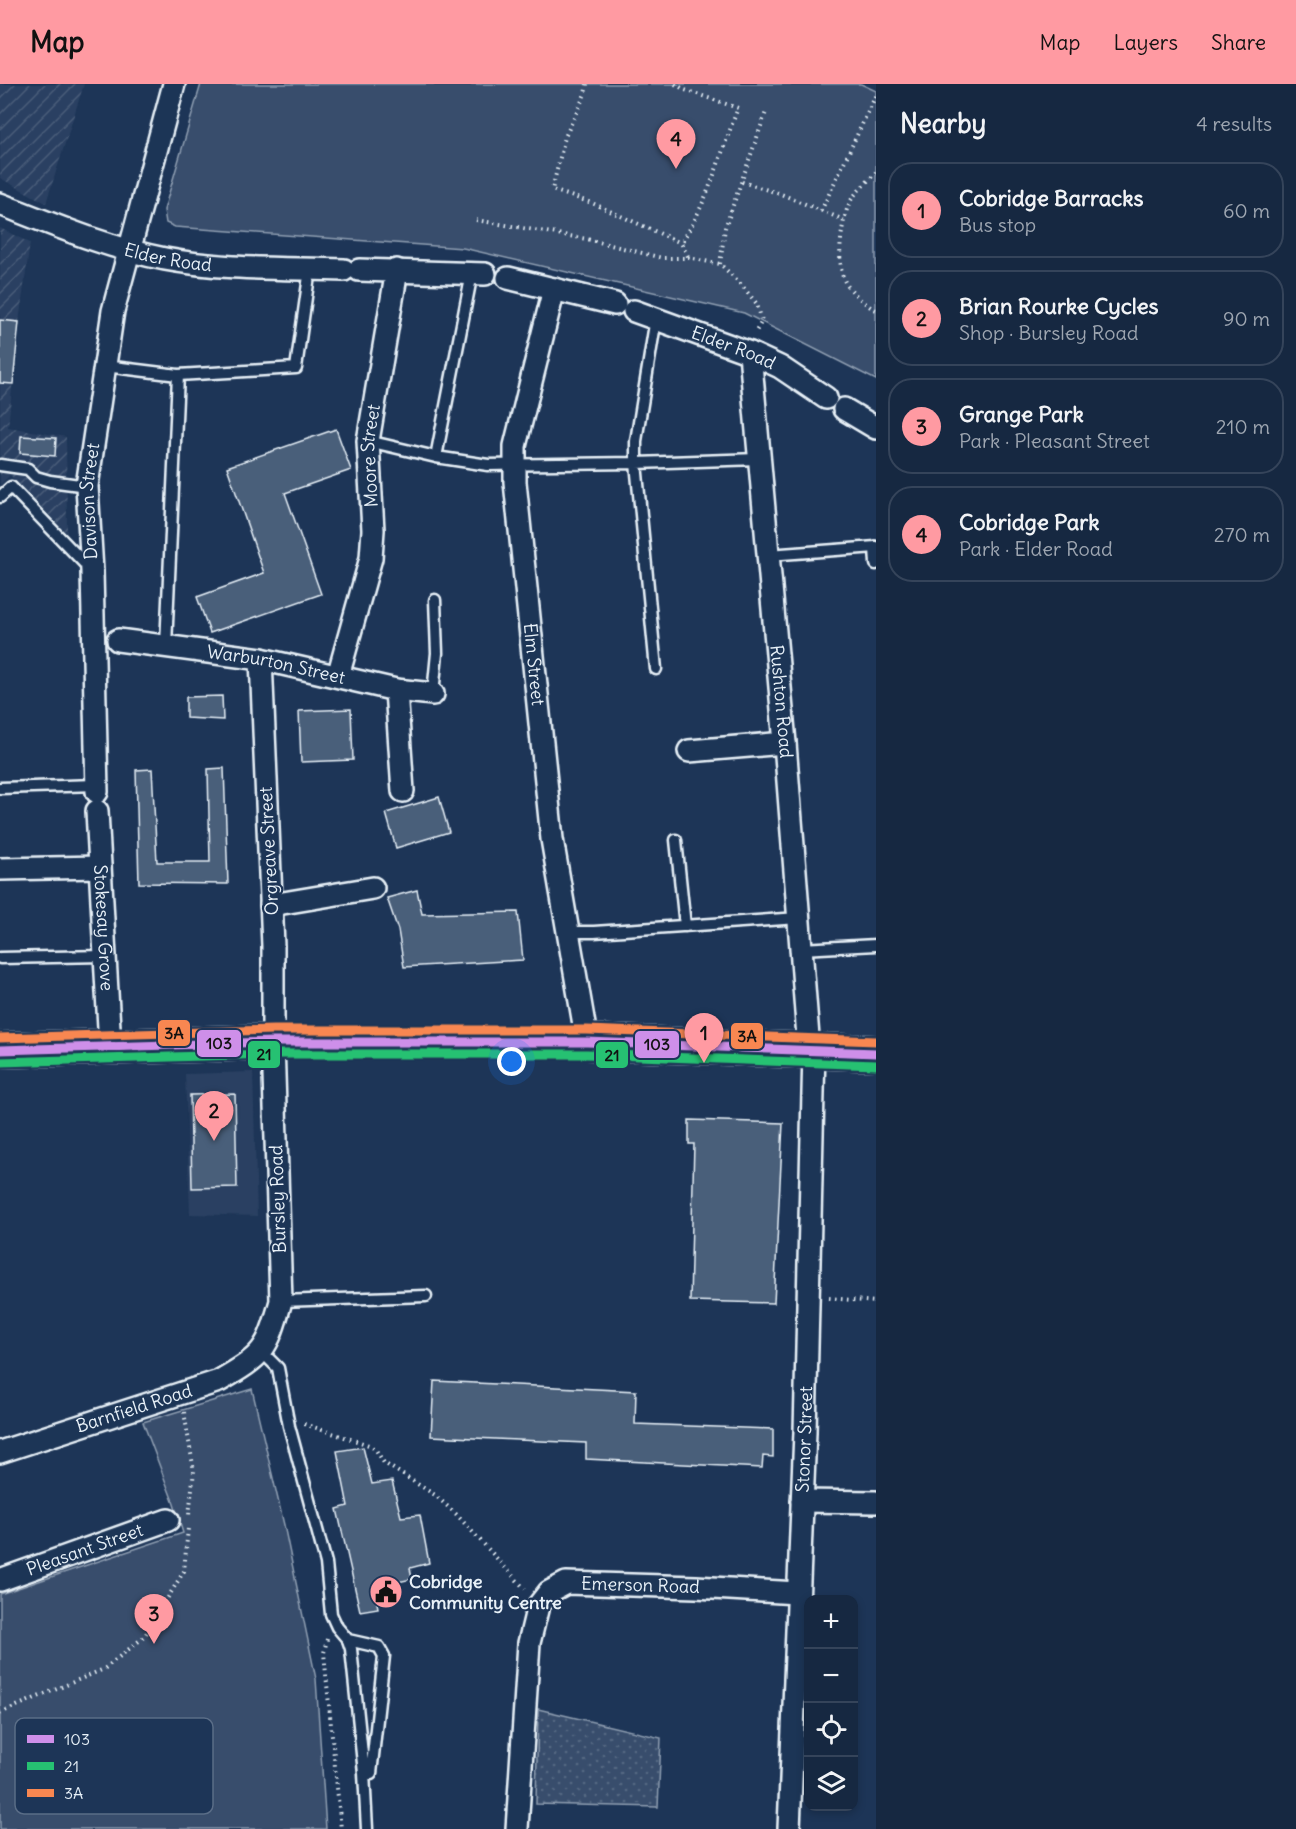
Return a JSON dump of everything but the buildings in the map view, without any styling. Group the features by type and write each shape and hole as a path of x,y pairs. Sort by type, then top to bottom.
{"main road":[{"path":"0,1050 273,1042 587,1042 876,1053"}],"street":[{"name":"Davison Street","path":"97,796 92,571 87,486 113,311 174,84"},
{"name":"Elder Road","path":"0,204 91,239 165,259 223,266 479,274"},
{"name":"Moore Street","path":"338,676 371,558 373,530 368,441 397,270"},
{"name":"Elder Road","path":"508,278 625,308 746,351 780,367 826,398"},
{"name":"Elm Street","path":"554,289 515,446 514,465 552,839 587,1042"},
{"name":"Rushton Road","path":"746,351 759,459 801,949 812,1050"},
{"path":"844,409 876,428"},
{"name":"Warburton Street","path":"118,640 261,659 396,690 433,694"},
{"name":"Orgreave Street","path":"261,659 273,946 273,1042"},
{"path":"396,690 403,791"},
{"path":"689,751 785,743"},
{"name":"Stokesay Grove","path":"97,796 110,1046"},
{"path":"0,869 100,867"},
{"path":"271,905 373,888"},
{"name":"Bursley Road","path":"262,1352 271,1336 281,1301 273,1042"},
{"name":"Stonor Street","path":"789,1829 802,1501 812,1050"},
{"name":"Barnfield Road","path":"0,1452 219,1382 248,1364 262,1352"},
{"path":"802,1501 876,1502"},
{"name":"Pleasant Street","path":"0,1580 178,1524"},
{"name":"Emerson Road","path":"538,1606 549,1592 566,1583 797,1593"},
{"path":"518,1829 529,1643 538,1606"}],"lane":[{"path":"105,366 178,375 296,368 310,269"},
{"path":"436,457 479,274"},
{"path":"656,318 636,441 636,464 656,669"},
{"path":"166,646 178,375"},
{"path":"368,441 436,457 488,465 636,464 759,459"},
{"path":"0,465 28,469 36,477 50,481 87,486"},
{"path":"0,497 11,487 92,571"},
{"path":"768,555 875,547 876,564"},
{"path":"433,694 437,653 435,600"},
{"path":"0,788 97,796"},
{"path":"676,840 686,926"},
{"path":"567,932 799,918"},
{"path":"801,949 876,945"},
{"path":"0,958 105,956"},
{"path":"281,1301 426,1296"},
{"path":"262,1352 278,1368 287,1419 326,1563 332,1614 337,1627 348,1640 351,1649 364,1773 367,1829"},
{"path":"348,1640 373,1644 383,1651 384,1656 371,1774 364,1773"}],"path":[{"path":"587,84 585,94 565,137 552,190 592,203 681,243 689,258"},
{"path":"675,84 685,90 738,108 690,230 681,243"},
{"path":"821,210 876,95"},
{"path":"720,264 725,228 766,112"},
{"path":"876,172 850,202 844,220 839,253 845,283 869,307 876,310"},
{"path":"742,182 781,194 844,220"},
{"path":"476,220 587,239 662,258 689,258 720,264 757,304 762,321 746,351"},
{"path":"808,1297 876,1302"},
{"path":"180,1394 194,1471 189,1516"},
{"path":"287,1419 369,1445 376,1450 384,1463 435,1495 456,1514 538,1606"},
{"path":"0,1713 104,1669 144,1637 184,1571 178,1524"},
{"path":"332,1614 324,1653 341,1829"}],"shaded area":[{"path":"0,84 84,84 46,203 0,178"},
{"path":"201,84 861,84 876,91 876,380 744,313 463,248 175,227 166,223 164,210"},
{"path":"0,228 30,243 8,427 66,437 67,533 10,475 0,485"},
{"path":"253,1072 257,1216 190,1214 185,1074"},
{"path":"252,1389 284,1525 316,1679 326,1829 0,1829 0,1594 183,1533 143,1422"},
{"path":"538,1709 661,1738 658,1807 536,1804"}],"transit line":[{"name":"3A","path":"0,1038 273,1030 587,1030 876,1041"},
{"name":"103","path":"0,1050 273,1042 587,1042 876,1053"},
{"name":"21","path":"0,1062 273,1054 587,1054 876,1065"}],"place":[{"name":"Cobridge Park","path":"676,169"},
{"name":"Cobridge Barracks","path":"704,1063"},
{"name":"Brian Rourke Cycles","path":"214,1141"},
{"name":"Cobridge Community Centre","path":"386,1592"},
{"name":"Grange Park","path":"154,1644"}]}
